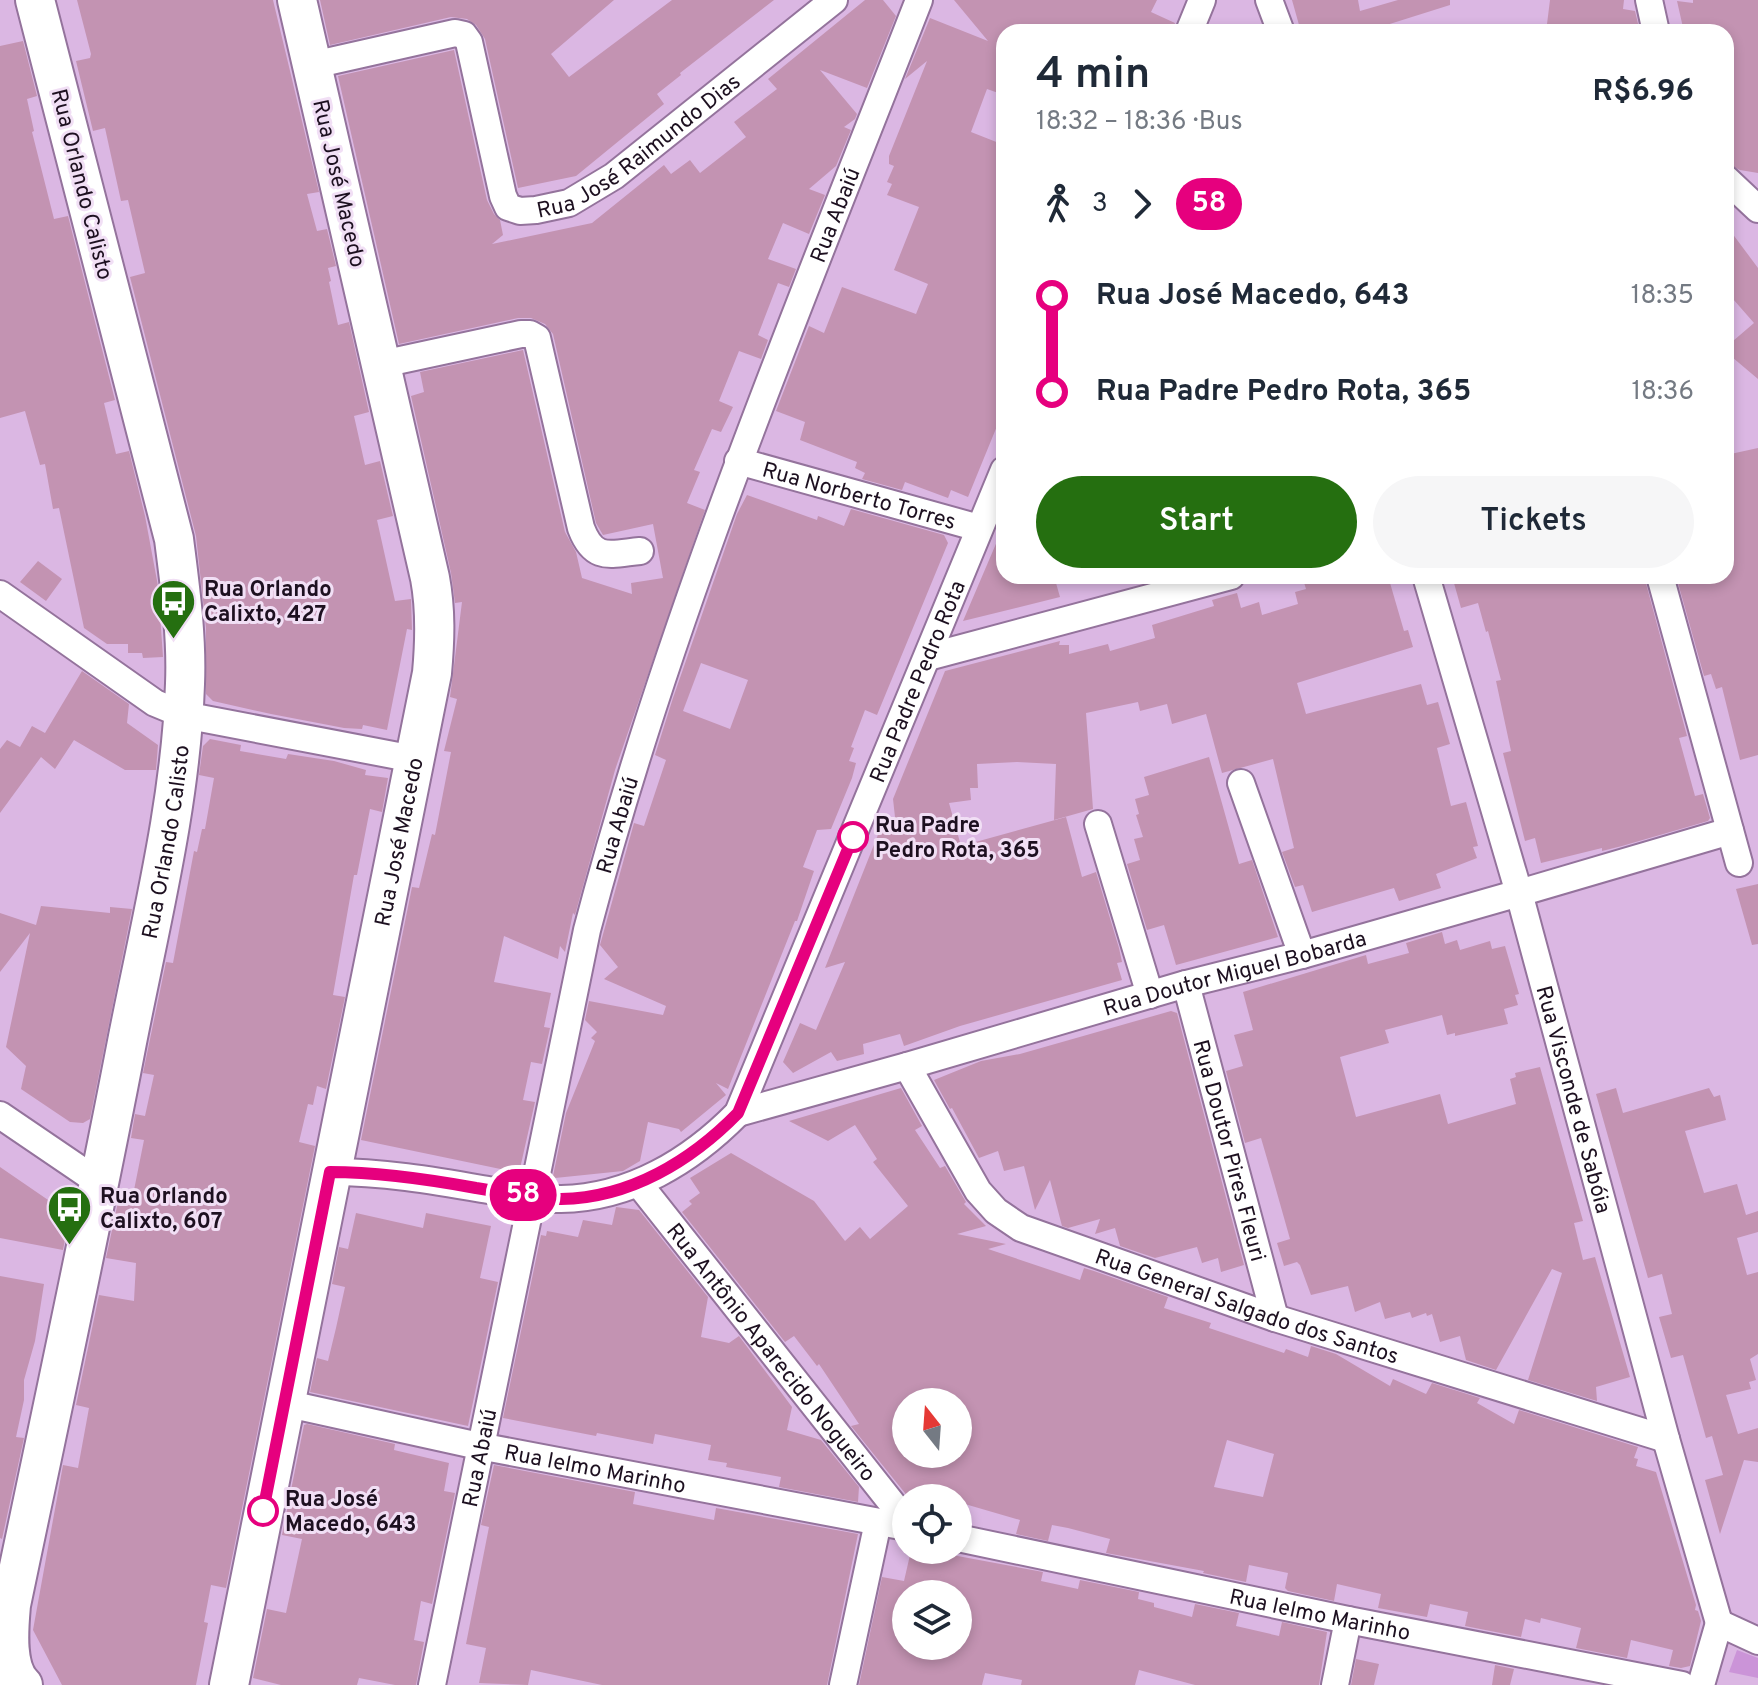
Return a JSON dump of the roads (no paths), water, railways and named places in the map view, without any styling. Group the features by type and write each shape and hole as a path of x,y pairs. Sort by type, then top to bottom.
{"street":[{"name":"Rua Orlando Calisto","path":"13,1676 5,1608 100,1183 163,858 184,715 184,617 174,539 35,0"},
{"name":"Rua José Macedo","path":"229,1685 432,673 435,605 297,0"},
{"name":"Rua José Raimundo Dias","path":"313,65 455,33 464,35 469,42 503,196 508,207 520,211 536,210 569,203 614,176 834,0"},
{"name":"Rua Abaiú","path":"432,1685 479,1446 601,874 673,641 738,461 919,0"},
{"path":"1192,24 1202,0"},
{"path":"1269,0 1278,24"},
{"path":"1649,0 1654,24"},
{"path":"1734,186 1758,209"},
{"path":"382,364 521,334 537,338 587,543 595,551 607,555 640,551"},
{"name":"Rua Norberto Torres","path":"738,461 979,528"},
{"name":"Rua Padre Pedro Rota","path":"330,1172 391,1174 532,1197 560,1199 596,1196 639,1184 717,1135 738,1113 996,489"},
{"path":"928,657 1201,584"},
{"name":"Rua Visconde de Sabóia","path":"1428,584 1519,893 1666,1439 1719,1623"},
{"path":"1662,584 1739,863"},
{"path":"0,594 155,703 184,715 414,759"},
{"path":"1241,783 1302,955"},
{"path":"1098,824 1150,995"},
{"name":"Rua Doutor Miguel Bobarda","path":"738,1113 1730,831"},
{"name":"Rua Doutor Pires Fleuri","path":"1186,984 1275,1318"},
{"name":"Rua General Salgado dos Santos","path":"907,1066 978,1191 996,1211 1021,1228 1275,1318 1666,1439"},
{"path":"0,1115 100,1183"},
{"name":"Rua Antônio Aparecido Nogueiro","path":"639,1184 892,1506"},
{"name":"Rua Ielmo Marinho","path":"284,1403 479,1446 892,1523"},
{"path":"843,1685 878,1522"},
{"name":"Rua Ielmo Marinho","path":"972,1541 1348,1620 1682,1685"},
{"path":"1335,1685 1348,1620"},
{"path":"1701,1685 1719,1623 1758,1641"}],"place":[{"name":"Rua Orlando Calixto, 427","path":"173,640"},
{"name":"Rua Padre Pedro Rota, 365","path":"853,837"},
{"name":"Rua Orlando Calixto, 607","path":"69,1247"},
{"name":"Rua José Macedo, 643","path":"263,1511"}]}
